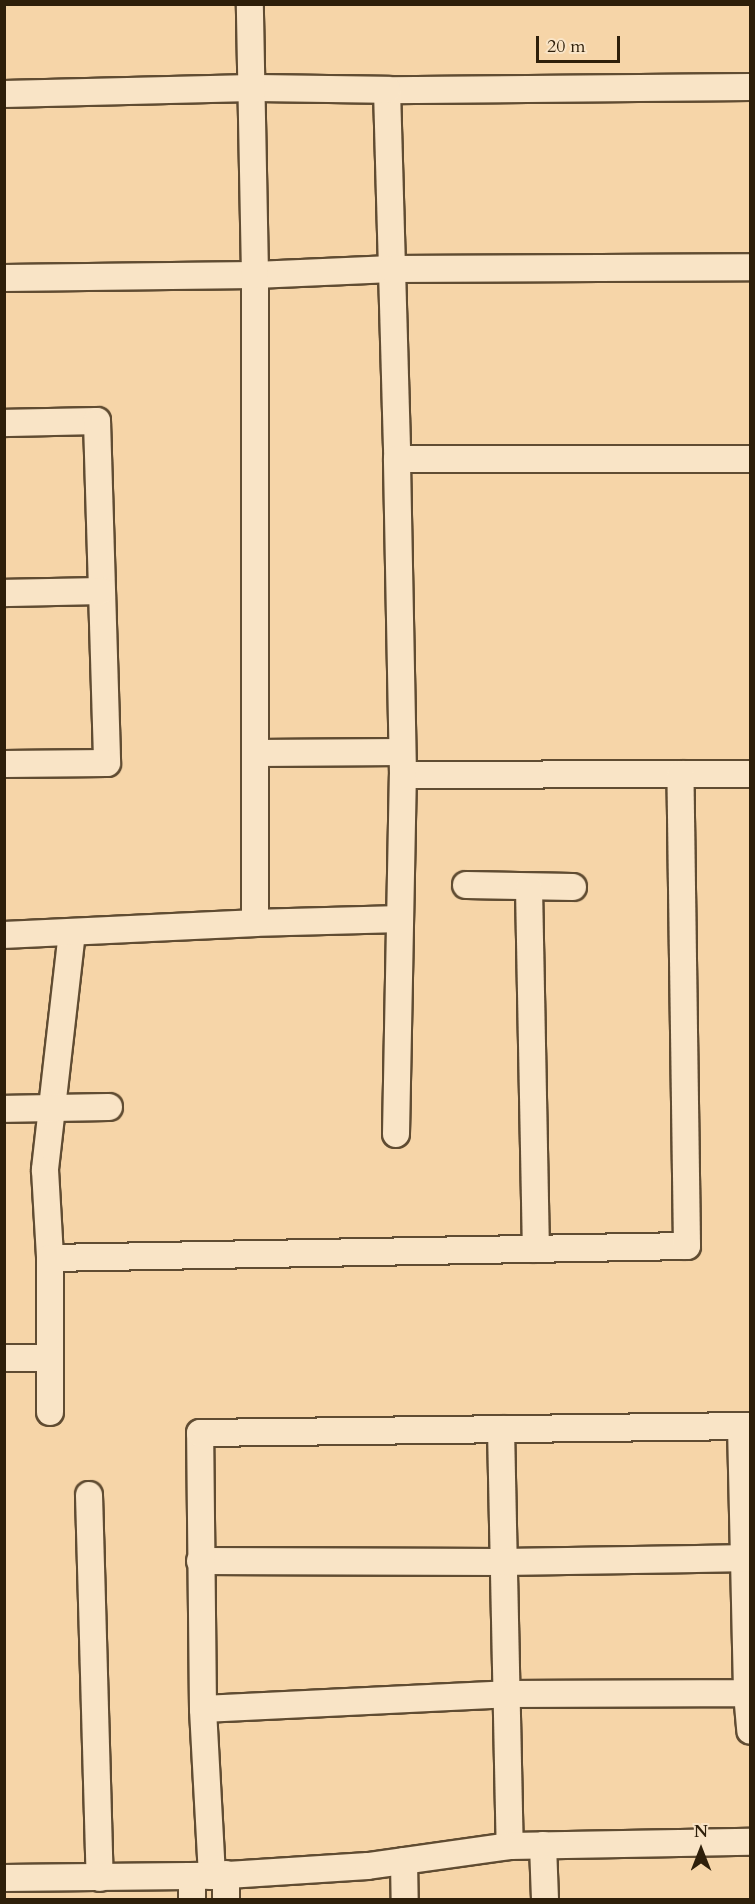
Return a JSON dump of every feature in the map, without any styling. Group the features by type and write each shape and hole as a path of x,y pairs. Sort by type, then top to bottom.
{"street":[{"path":"250,4 255,275 257,753 255,923"},
{"path":"4,94 252,88 387,90 750,87"},
{"path":"387,90 402,764 396,1134"},
{"path":"4,278 255,275 392,269 750,267"},
{"path":"4,423 97,421 100,591 107,763 4,765"},
{"path":"397,459 750,459"},
{"path":"4,593 100,591"},
{"path":"257,753 402,764 680,774 750,774"},
{"path":"50,1258 687,1246 680,774"},
{"path":"466,885 529,888 573,887"},
{"path":"529,888 536,1249"},
{"path":"4,934 398,919"},
{"path":"50,1412 50,1258 45,1170 72,932"},
{"path":"4,1108 109,1107"},
{"path":"5,1358 50,1358"},
{"path":"226,1899 206,1881 200,1433 746,1426 747,1693 750,1731"},
{"path":"501,1429 502,1562 510,1846"},
{"path":"89,1495 100,1878"},
{"path":"200,1561 502,1562 747,1558"},
{"path":"203,1709 507,1694 747,1693"},
{"path":"4,1878 206,1881 368,1866 510,1846 750,1842"},
{"path":"543,1845 545,1899"},
{"path":"404,1861 405,1899"}]}
